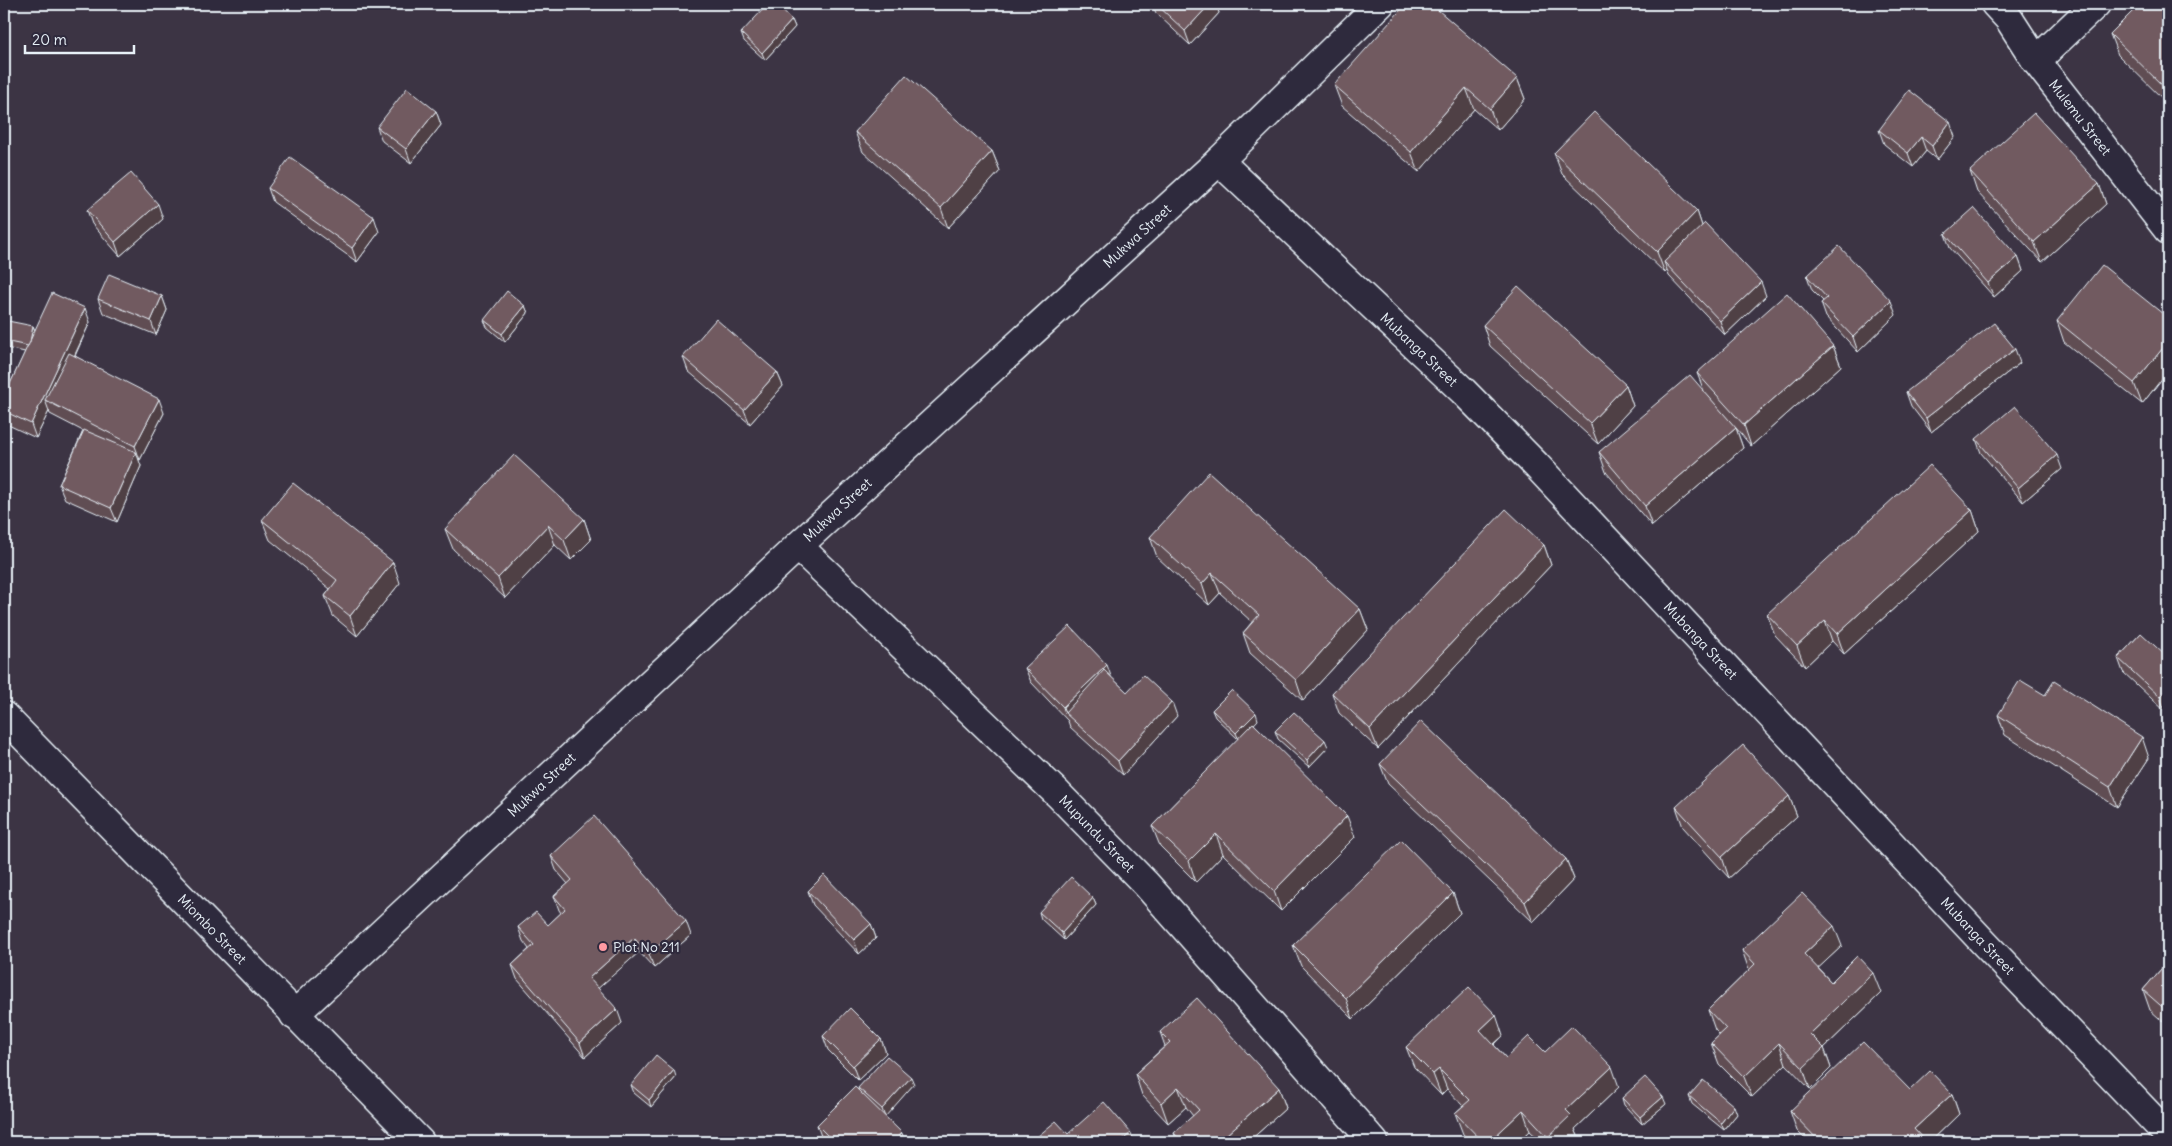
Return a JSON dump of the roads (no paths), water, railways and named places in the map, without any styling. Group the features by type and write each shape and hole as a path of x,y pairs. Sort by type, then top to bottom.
{"street":[{"name":"Mukwa Street","path":"294,1015 798,546 1219,161 1380,4"},
{"name":"Mulemu Street","path":"1995,4 2009,19 2036,61 2168,230"},
{"path":"2036,61 2096,4"},
{"name":"Mubanga Street","path":"1219,161 1463,391 1536,465 1979,938 2168,1135"},
{"name":"Mupundu Street","path":"798,546 1058,794 1146,884 1374,1142"},
{"name":"Miombo Street","path":"4,716 420,1142"}],"place":[{"name":"Plot No 211","path":"603,947"}]}
